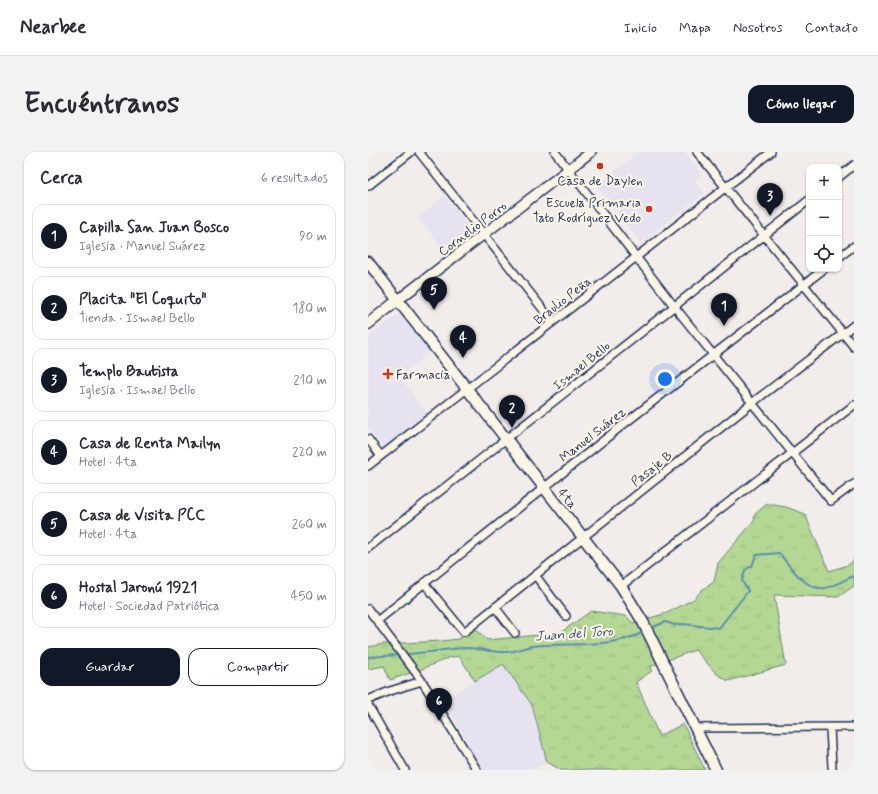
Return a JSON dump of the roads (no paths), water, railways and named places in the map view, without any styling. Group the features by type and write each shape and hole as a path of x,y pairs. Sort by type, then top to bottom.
{"main road":[{"name":"4ta","path":"368,262 621,586 643,622 716,770"},
{"name":"Cornelio Porro","path":"368,324 398,300"}],"street":[{"path":"368,186 411,152"},
{"path":"419,152 553,322"},
{"path":"555,152 674,306 830,502 854,484"},
{"name":"Cornelio Porro","path":"398,300 592,152"},
{"path":"697,152 854,347"},
{"name":"Braulio Peña","path":"368,466 468,390 771,152"},
{"path":"842,175 854,165"},
{"name":"Ismael Bello","path":"368,548 806,202"},
{"path":"842,256 854,246"},
{"name":"Manuel Suárez","path":"377,621 820,272"},
{"name":"Pasaje B","path":"424,583 464,632 752,403 854,325"},
{"path":"621,586 854,405"},
{"path":"368,439 381,456"},
{"path":"535,575 566,616"},
{"path":"495,607 515,633"},
{"path":"368,609 422,681 477,770"},
{"path":"368,700 422,681"},
{"path":"368,705 405,770"},
{"path":"696,728 854,727"},
{"path":"830,728 832,767"}],"waterway":[{"name":"Juan del Toro","path":"649,629 665,622 675,625 683,624 719,628 748,591 742,581 745,570 752,566 756,555 779,553 805,582 818,588 829,587 854,576"},
{"name":"Juan del Toro","path":"405,654 466,648 496,652 509,652 532,646 589,644 617,641 644,632"},
{"name":"Juan del Toro","path":"368,657 399,655"}],"place":[{"name":"Casa de Daylen","path":"600,166"},
{"name":"Escuela Primaria Tato Rodríguez Vedo","path":"649,209"},
{"name":"Templo Bautista","path":"770,216"},
{"name":"Casa de Visita PCC","path":"434,310"},
{"name":"Capilla San Juan Bosco","path":"724,326"},
{"name":"Casa de Renta Mailyn","path":"463,358"},
{"name":"Farmacia","path":"388,374"},
{"name":"Placita \"El Coquito\"","path":"512,428"},
{"name":"Hostal Jaronú 1921","path":"439,721"}]}
